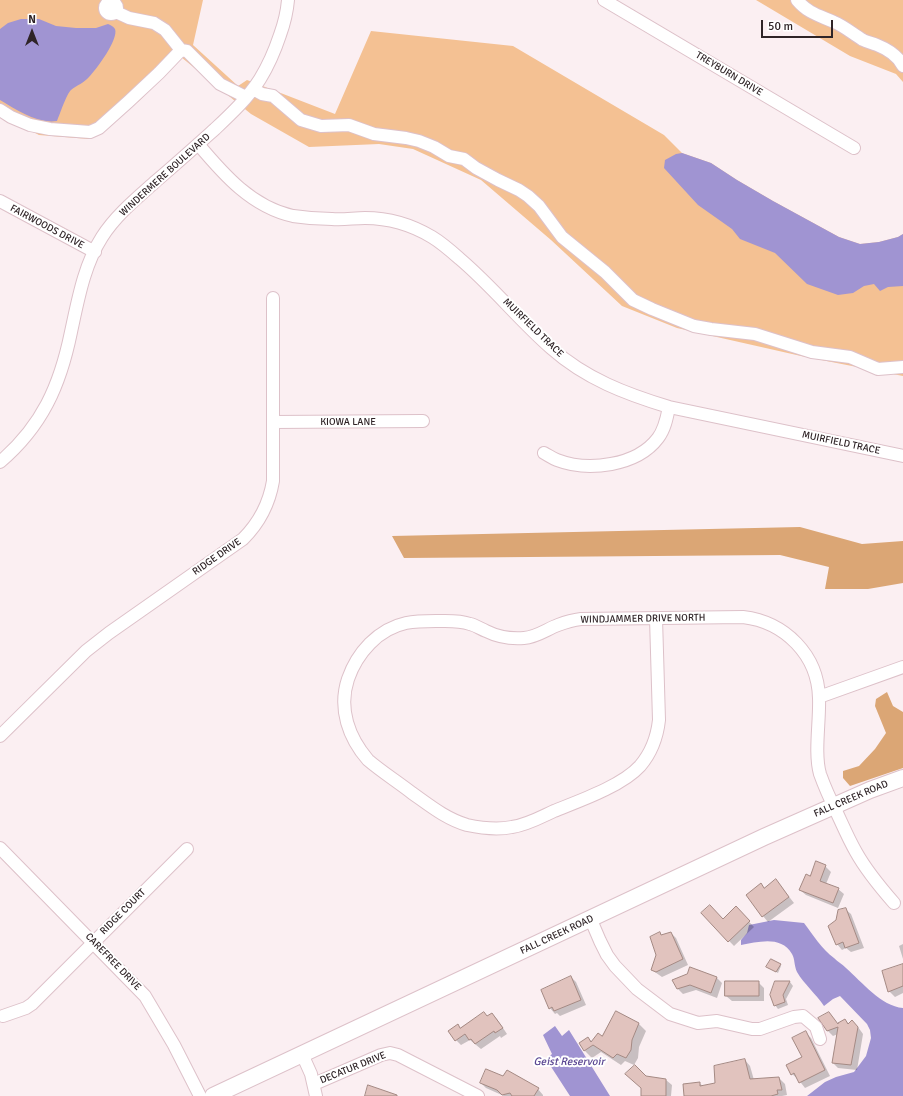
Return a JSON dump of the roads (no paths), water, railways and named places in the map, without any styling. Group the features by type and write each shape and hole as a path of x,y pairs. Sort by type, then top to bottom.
{"main road":[{"name":"FALL CREEK ROAD","path":"213,1096 591,920 764,837 870,790 903,778"}],"street":[{"name":"WINDERMERE BOULEVARD","path":"0,462 15,448 40,417 54,390 64,361 83,282 94,252 102,238 128,206 232,113 260,80 276,48 284,24 288,0"},
{"name":"TREYBURN DRIVE","path":"604,0 854,148"},
{"path":"797,0 803,7 815,15 833,22 853,32 863,40 885,49 900,59 903,66"},
{"path":"116,12 129,18 154,23 165,30 181,50 187,51 220,84 249,93 273,96 301,120 321,126 349,125 374,134 406,138 434,147 449,156 464,159 476,168 528,196 539,206 562,237 605,272 633,300 652,309 694,326 755,334 812,352 850,357 878,369 903,367"},
{"path":"0,110 11,117 30,125 50,129 90,132 99,128 128,102 181,50"},
{"name":"MUIRFIELD TRACE","path":"198,144 223,174 239,188 258,201 292,216 308,218 367,218 388,220 418,230 432,237 443,244 475,272 551,348 568,362 613,388 669,407 903,456"},
{"name":"FAIRWOODS DRIVE","path":"0,201 94,252"},
{"name":"RIDGE DRIVE","path":"0,736 86,651 115,628 242,539 250,532 262,515 271,493 273,481 273,298"},
{"path":"544,453 557,460 573,464 594,466 617,464 634,459 647,450 658,438 664,428 669,407"},
{"name":"KIOWA LANE","path":"273,422 423,421"},
{"name":"WINDJAMMER DRIVE NORTH","path":"656,618 659,720 658,732 652,748 638,767 625,778 579,801 526,824 499,829 485,828 453,820 438,811 368,760 360,751 352,737 346,720 344,704 345,686 351,668 360,653 376,638 391,628 406,623 422,621 454,621 471,624 500,637 522,638 540,634 557,625 569,621 581,619 656,618 743,617 752,618 778,628 791,637 801,647 806,656 817,683 819,697 818,760 822,778 855,851 871,875 894,904"},
{"path":"819,697 903,667"},
{"name":"CAREFREE DRIVE","path":"0,848 145,996 174,1045 200,1096"},
{"name":"RIDGE COURT","path":"3,1016 26,1008 32,1004 187,849"},
{"path":"591,920 607,955 626,978 637,989 670,1014 698,1023 717,1021 752,1029 760,1029 794,1017 803,1016 816,1027 820,1039"},
{"name":"DECATUR DRIVE","path":"302,1054 315,1090 380,1055 390,1053 398,1055 478,1096"}],"water":[{"path":"21,19 39,19 56,26 76,28 96,28 108,24 115,29 114,40 106,54 97,68 87,79 69,92 57,121 35,118 20,112 0,100 0,29 8,23"},
{"path":"682,153 711,163 773,201 839,237 860,244 879,242 898,237 903,234 903,286 888,287 880,291 874,284 864,286 853,293 838,295 807,284 775,253 740,239 732,229 698,205 664,168 665,160 676,154"},
{"path":"774,920 804,923 818,942 872,992 887,1003 903,1008 903,1096 807,1096 825,1082 854,1072 866,1056 871,1038 870,1030 867,1024 840,996 824,1006 800,976 796,970 792,954 782,944 769,941 741,945 741,940 747,933 749,925"},
{"name":"Geist Reservoir","path":"555,1026 562,1036 569,1030 610,1096 570,1096 546,1059 552,1054 543,1035"}]}
